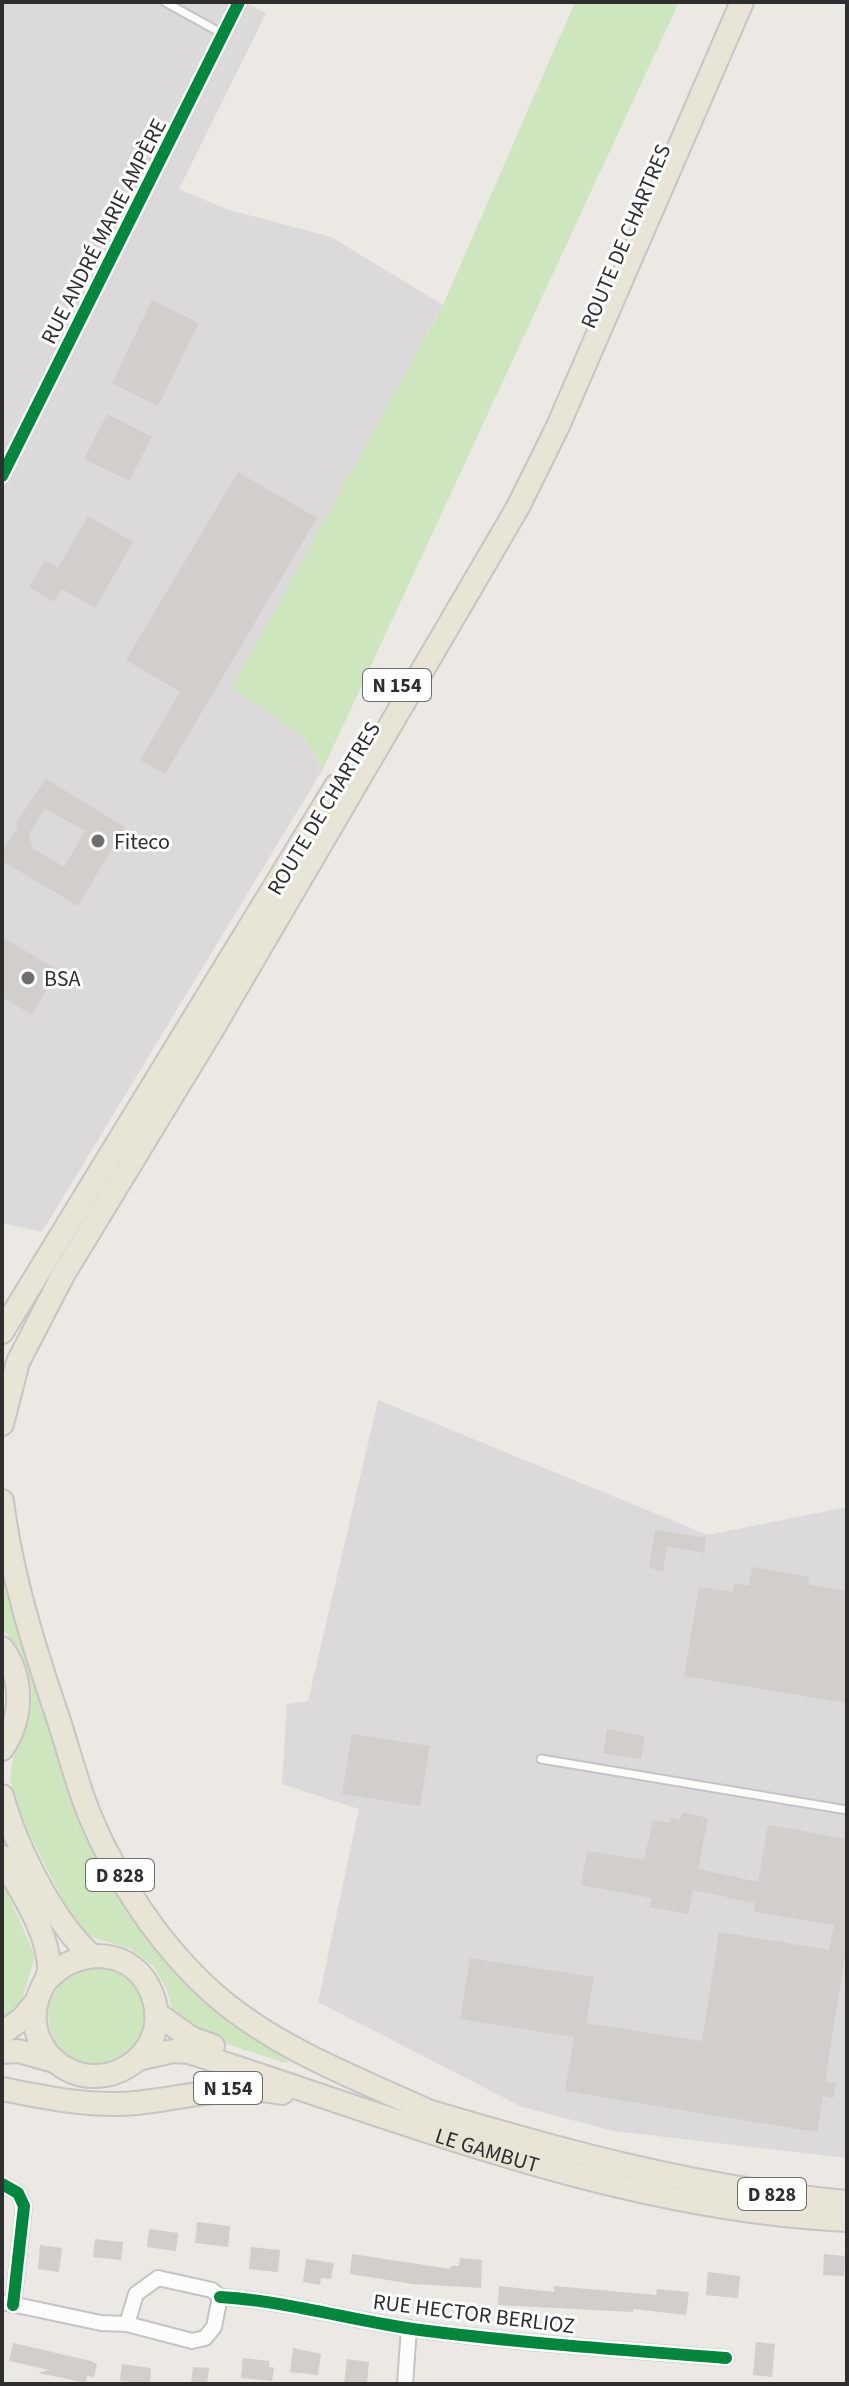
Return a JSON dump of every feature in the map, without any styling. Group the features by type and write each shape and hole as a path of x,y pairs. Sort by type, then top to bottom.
{"main road":[{"name":"ROUTE DE CHARTRES","path":"2,1332 323,809 501,507 555,397 726,2"},
{"name":"N 154","path":"2,1369 212,1030 518,507 558,426 742,2"},
{"path":"2,1424 18,1362 63,1275"},
{"name":"D 828","path":"2,1501 31,1631 76,1776 108,1855 132,1895 167,1943 214,1994 235,2010 316,2060 426,2110"},
{"path":"2,1648 12,1666 18,1692 16,1720 2,1749"},
{"path":"2,1796 21,1844 60,1920 91,1955"},
{"path":"2,1857 45,1945 48,1979"},
{"path":"2,2033 22,2019 37,2001 48,1979 66,1963 91,1955 119,1960 136,1970 148,1985 156,2013 154,2037 138,2059 121,2071 91,2077 72,2072 54,2061 18,2051 2,2052"},
{"path":"37,2001 35,2026 54,2061"},
{"name":"D 828","path":"156,2013 197,2041 426,2110"},
{"name":"LE GAMBUT","path":"138,2059 173,2051 189,2052 368,2109 451,2140 641,2192 793,2217 847,2220"},
{"name":"N 154","path":"2,2089 57,2101 101,2104 138,2103 207,2090 260,2089 451,2140"},
{"name":"LE GAMBUT","path":"426,2110 650,2173 791,2197 847,2202"}],"street":[{"name":"RUE ANDRÉ MARIE AMPÈRE","path":"2,476 239,2"},
{"path":"2,2184 18,2193 24,2206 8,2304 101,2323 127,2324 192,2341 205,2338 214,2327 220,2297"},
{"name":"RUE HECTOR BERLIOZ","path":"127,2324 136,2294 158,2278 212,2290 220,2297 259,2299 409,2328 543,2344 726,2358"},
{"path":"405,2384 409,2328"}],"lane":[{"path":"165,2 223,34"},
{"path":"541,1759 847,1810"}],"shaded area":[{"path":"2,2 244,2 266,13 179,189 226,209 331,237 443,305 233,688 304,738 323,769 42,1232 2,1223"},
{"path":"378,1400 708,1535 847,1507 847,2158 614,2131 522,2107 318,2002 359,1809 282,1784 287,1704 308,1701"}],"green space":[{"path":"575,2 679,2 323,769 304,738 232,688 443,305"},
{"path":"2,1535 122,1899 287,2055 289,2061 285,2063 199,2035 173,2013 166,1988 154,1967 131,1949 88,1936 69,1912 21,1818 10,1780 13,1758 28,1724 32,1693 20,1650 2,1628"},
{"path":"2,1880 35,1956 20,2007 2,2025"},
{"path":"87,1968 105,1968 123,1976 136,1989 144,2007 141,2035 123,2056 105,2064 87,2064 69,2056 56,2043 48,2025 48,2007 56,1989 69,1976"}],"building":[{"path":"152,300 199,323 158,406 112,383"},
{"path":"107,414 152,437 129,481 84,459"},
{"path":"238,472 317,518 165,774 140,760 180,692 126,660"},
{"path":"88,516 133,542 95,608 62,589 54,602 29,587 45,560 58,568"},
{"name":"Fiteco","path":"46,779 125,827 78,906 2,861 2,852 18,826 15,824","holes":["45,808 85,831 64,867 33,849 29,834"]},
{"name":"BSA","path":"2,937 58,970 32,1015 2,997"},
{"path":"655,1530 706,1538 704,1553 667,1546 663,1571 649,1568"},
{"path":"752,1567 809,1577 808,1584 847,1591 847,1703 684,1676 699,1587 733,1592 734,1583 749,1586"},
{"path":"607,1729 645,1736 641,1759 603,1753"},
{"path":"352,1734 430,1746 420,1806 342,1794"},
{"path":"682,1812 708,1818 698,1869 758,1882 768,1825 847,1839 847,1943 825,2082 836,2083 833,2098 823,2096 817,2132 565,2091 574,2037 460,2019 470,1958 594,1977 586,2023 702,2041 719,1932 829,1950 834,1925 754,1912 755,1903 693,1890 688,1914 650,1907 652,1898 581,1885 587,1851 644,1860 653,1820 670,1823 671,1818 680,1820"},
{"path":"197,2222 230,2226 228,2247 195,2243"},
{"path":"149,2229 178,2233 176,2251 147,2247"},
{"path":"95,2239 123,2242 121,2260 93,2257"},
{"path":"40,2245 62,2248 59,2272 38,2269"},
{"path":"251,2247 280,2250 278,2272 249,2269"},
{"path":"352,2254 450,2269 451,2266 459,2266 460,2258 482,2260 481,2288 413,2284 350,2274"},
{"path":"824,2254 845,2256 844,2276 823,2275"},
{"path":"306,2259 334,2263 331,2279 321,2278 320,2285 303,2282"},
{"path":"708,2272 740,2276 738,2298 706,2295"},
{"path":"499,2286 554,2292 554,2286 656,2295 657,2289 689,2292 686,2315 633,2309 633,2312 498,2305"},
{"path":"756,2342 775,2344 772,2377 753,2375"},
{"path":"13,2343 91,2361 97,2364 94,2377 87,2376 86,2383 38,2373 49,2370 9,2361"},
{"path":"293,2348 321,2354 318,2375 290,2372"},
{"path":"243,2358 269,2361 269,2367 274,2368 272,2381 241,2378"},
{"path":"347,2359 369,2362 367,2384 344,2384"},
{"path":"122,2364 151,2368 150,2384 120,2381"},
{"path":"193,2367 209,2368 207,2384 191,2384"}],"cycle path":[{"path":"2,476 239,2"},
{"path":"2,2184 18,2193 24,2206 13,2305"},
{"path":"220,2297 458,2335 726,2358"}],"place":[{"name":"Fiteco","path":"98,841"},
{"name":"BSA","path":"28,978"}]}
